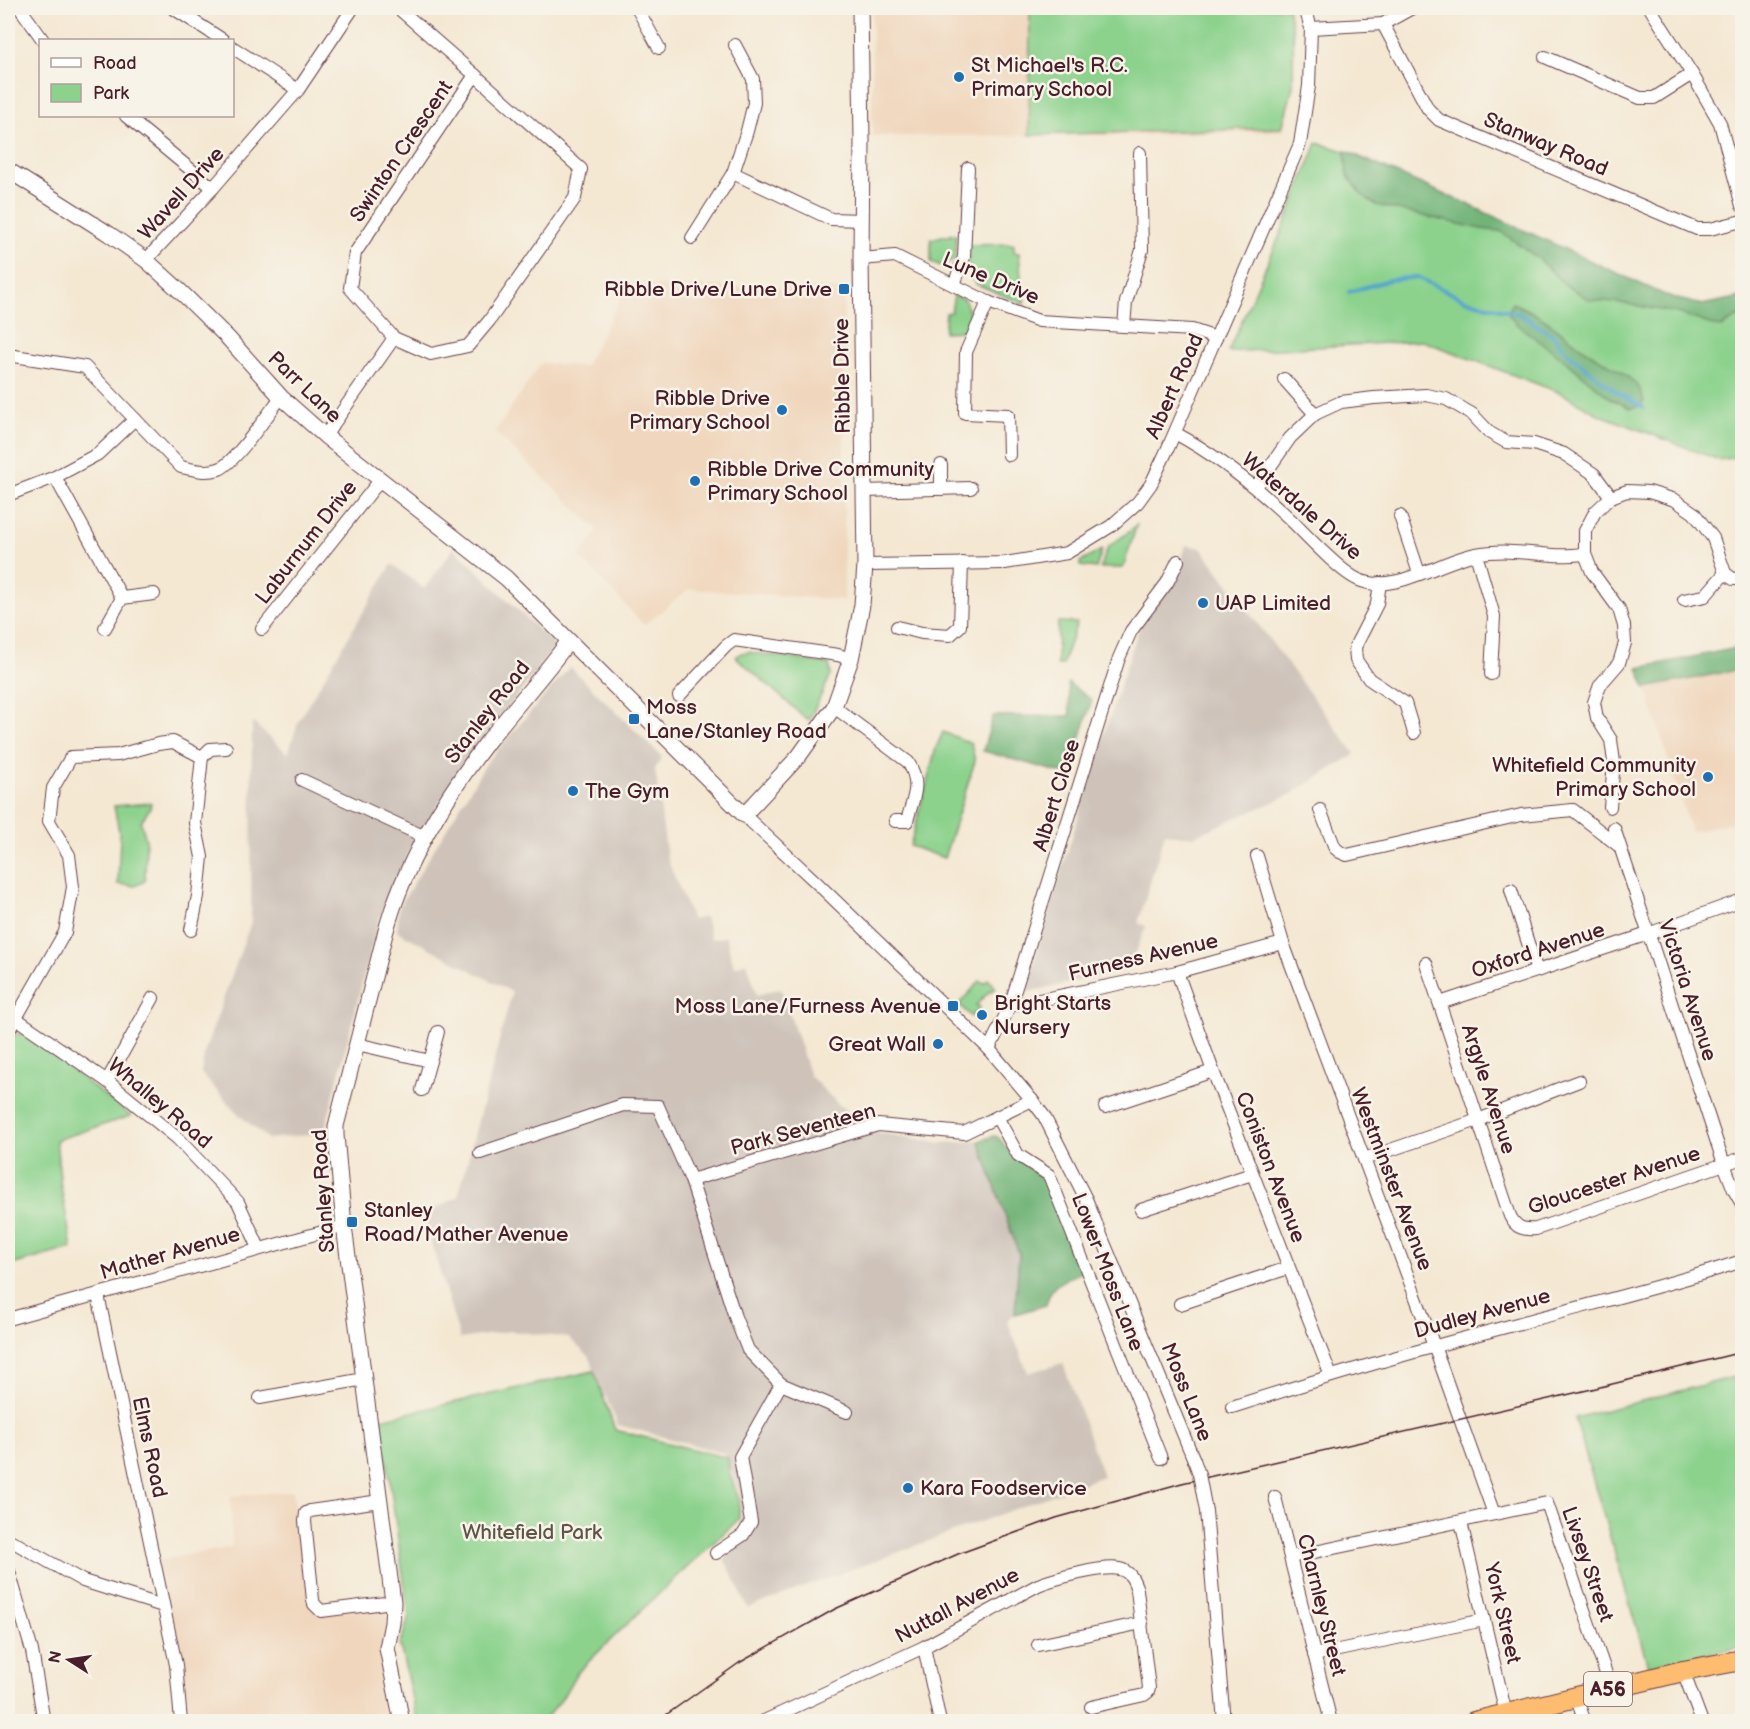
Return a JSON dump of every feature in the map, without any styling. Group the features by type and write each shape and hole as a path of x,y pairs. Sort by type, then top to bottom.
{"highway":[{"name":"A56","path":"1474,1722 1683,1671 1743,1660"}],"street":[{"path":"20,8 42,39"},
{"path":"173,8 221,39"},
{"name":"Wavell Drive","path":"146,260 213,188 298,90 353,8"},
{"path":"398,8 476,75"},
{"path":"638,8 659,48"},
{"name":"Ribble Drive","path":"744,815 799,756 834,707 851,659 862,605 865,565 860,8"},
{"name":"Albert Road","path":"865,565 1005,563 1067,553 1111,526 1138,502 1151,484 1300,144 1310,86 1311,28 1305,8"},
{"path":"1311,28 1383,24 1412,8"},
{"path":"1650,8 1720,123 1743,206"},
{"name":"Stanway Road","path":"1383,24 1428,109 1439,120 1697,229 1710,230 1743,221"},
{"path":"692,238 733,173 754,102 753,79 735,45"},
{"path":"234,48 298,90"},
{"path":"1545,57 1640,98 1654,98 1692,74"},
{"name":"Swinton Crescent","path":"476,75 580,169 576,198 489,321 468,346 431,354 394,338 350,288 355,253 476,75"},
{"path":"127,117 213,188"},
{"path":"1124,326 1126,302 1142,250 1140,153"},
{"path":"954,285 964,257 968,168"},
{"name":"Parr Lane","path":"8,170 146,260 227,337 281,397 325,436 506,578 744,815"},
{"path":"733,173 831,219 861,220"},
{"name":"Lune Drive","path":"861,259 895,256 988,302 1039,321 1192,330 1216,338"},
{"path":"988,302 966,352 964,413 1008,415 1009,455"},
{"path":"325,436 394,338"},
{"path":"8,355 86,367 181,467 198,471 220,468 235,456 281,397"},
{"path":"1284,380 1291,395 1315,414"},
{"path":"1256,487 1290,438 1315,414 1341,402 1426,395 1446,399 1472,414 1490,434 1506,442 1534,444 1564,454 1594,474 1611,497"},
{"path":"8,495 55,477 98,454 135,419"},
{"name":"Waterdale Drive","path":"1174,433 1219,459 1256,487 1342,569 1358,580 1375,584 1394,582 1476,554 1505,551 1557,556 1585,554"},
{"path":"941,465 941,489"},
{"path":"55,477 122,597"},
{"name":"Laburnum Drive","path":"262,629 381,479"},
{"path":"864,491 971,488"},
{"path":"1610,807 1614,762 1611,740 1597,718 1594,702 1600,685 1619,663 1624,644 1624,626 1619,609 1592,572 1585,554 1585,531 1595,512 1611,497 1627,491 1649,492 1675,500 1694,513 1713,538 1725,573 1733,579 1743,579"},
{"path":"1400,516 1419,573"},
{"path":"1476,554 1494,616 1491,674"},
{"name":"Albert Close","path":"989,1049 1010,1006 1119,658 1131,632 1167,583 1178,561"},
{"path":"897,627 922,633 950,635 960,626 962,563"},
{"path":"1684,600 1705,596 1725,573"},
{"path":"1380,583 1377,604 1354,647 1356,660 1369,678 1405,703 1415,717 1414,733"},
{"path":"122,597 154,594"},
{"path":"105,628 122,597"},
{"path":"679,696 734,640 838,655 851,659"},
{"name":"Stanley Road","path":"402,1722 387,1648 393,1602 344,1226 336,1126 389,918 404,878 448,798 483,748 568,642"},
{"path":"834,707 908,762 915,773 916,788 907,821 895,820"},
{"path":"8,1032 11,1016 66,932 73,887 69,855 49,820 53,789 71,757 118,755 173,742 202,757"},
{"path":"191,930 198,896 202,857 195,823 202,757 210,749 226,748"},
{"path":"302,780 425,837"},
{"path":"1320,810 1335,848 1347,855 1521,815 1573,810 1619,846"},
{"path":"744,815 989,1049 1032,1100"},
{"name":"Victoria Avenue","path":"1614,828 1724,1164 1734,1190 1743,1204"},
{"name":"Westminster Avenue","path":"1257,856 1283,943 1434,1346 1494,1514"},
{"path":"1511,890 1537,971"},
{"name":"Oxford Avenue","path":"1440,1003 1743,900"},
{"name":"Furness Avenue","path":"1010,1006 1177,972 1283,943"},
{"name":"Argyle Avenue","path":"1426,963 1510,1216 1516,1226"},
{"name":"Coniston Avenue","path":"1177,972 1330,1376"},
{"path":"107,1081 153,998"},
{"name":"Whalley Road","path":"11,1016 107,1081 177,1137 238,1202 259,1248"},
{"path":"422,1090 438,1032"},
{"path":"357,1044 430,1062"},
{"path":"1105,1107 1213,1071"},
{"path":"1364,1158 1478,1120 1579,1081"},
{"name":"Park Seventeen","path":"691,1180 878,1125 964,1134 1032,1100"},
{"name":"Moss Lane","path":"1032,1100 1044,1116 1086,1198 1199,1474 1206,1511 1224,1722"},
{"path":"480,1153 623,1105 658,1106 691,1180 735,1317 748,1350 781,1384 847,1412"},
{"name":"Lower Moss Lane","path":"997,1117 1018,1155 1049,1175 1161,1458"},
{"name":"Gloucester Avenue","path":"1516,1226 1525,1230 1536,1229 1743,1158"},
{"path":"1141,1210 1252,1174"},
{"name":"Mather Avenue","path":"8,1319 344,1226"},
{"name":"Dudley Avenue","path":"1232,1407 1434,1346 1685,1279 1743,1261"},
{"path":"1180,1304 1288,1268"},
{"name":"Elms Road","path":"98,1295 176,1665 181,1722"},
{"path":"260,1398 364,1378"},
{"path":"716,1553 743,1535 751,1522 740,1457 781,1384"},
{"name":"Charnley Street","path":"1275,1497 1331,1722"},
{"path":"380,1501 306,1513 304,1521 312,1600 321,1611 393,1602"},
{"name":"Livsey Street","path":"1291,1557 1547,1503 1611,1688"},
{"name":"York Street","path":"1461,1522 1506,1714"},
{"path":"8,1539 83,1581 163,1606"},
{"path":"8,1568 32,1651 44,1722"},
{"name":"Nuttall Avenue","path":"762,1722 924,1647 1049,1581 1111,1568 1122,1569 1134,1581 1142,1623 1149,1688 1144,1695 1091,1707"},
{"path":"1314,1655 1484,1620"},
{"path":"1046,1647 1142,1623"},
{"path":"924,1647 940,1722"},
{"path":"1683,1671 1702,1722"},
{"path":"1576,1697 1585,1722"}],"shaded area":[{"path":"952,8 1290,8 1295,33 1295,86 1283,131 1158,135 872,136 872,12 951,12"},
{"name":"Ribble Drive Community Primary School","path":"628,285 844,289 844,600 689,589 644,625 579,556 598,530 495,432 541,363 585,366"},
{"path":"1186,545 1201,548 1355,754 1292,794 1194,836 1165,833 1138,923 1146,926 1129,970 1027,992 1039,944 1106,727 1142,620 1179,571"},
{"path":"454,548 555,646 454,779 409,851 378,921 324,1133 268,1139 238,1114 201,1073 205,1051 251,922 252,722 288,754 299,720 392,564 424,589"},
{"path":"570,667 662,757 655,769 667,858 692,920 705,917 711,939 726,937 734,967 747,962 757,995 781,988 810,1076 837,1103 874,1132 941,1143 979,1141 1019,1254 1015,1314 1007,1320 1028,1373 1063,1363 1103,1476 748,1608 725,1560 744,1521 739,1491 724,1453 618,1425 588,1356 569,1338 511,1331 460,1339 423,1215 458,1197 512,992 397,931 399,907 487,762"},
{"name":"Whitefield Community Primary School","path":"1742,669 1742,820 1691,832 1646,688"},
{"path":"293,1491 316,1614 387,1606 387,1684 394,1721 186,1721 154,1561 232,1547 231,1496"}],"green space":[{"path":"1030,8 1288,8 1293,34 1293,86 1282,128 1029,135"},
{"path":"1317,143 1349,152 1669,297 1702,305 1742,297 1742,456 1719,460 1598,414 1561,393 1423,341 1228,352 1284,226"},
{"path":"1345,151 1467,204 1669,297 1702,305 1742,297 1742,314 1722,327 1678,313 1590,300 1564,284 1539,259 1500,231 1481,229 1376,205 1361,194 1347,175"},
{"path":"951,234 956,234 955,259 941,266 931,262 931,239 951,236"},
{"path":"1014,244 1014,252 1019,253 1022,289 1025,292 1024,304 976,284 969,271 969,245"},
{"path":"954,295 965,300 970,316 964,331 944,332 946,313 951,312"},
{"path":"1512,303 1543,318 1590,353 1623,373 1639,388 1644,401 1637,407 1630,408 1610,398 1515,323 1508,313"},
{"path":"1137,524 1123,568 1100,568 1108,547"},
{"path":"1102,550 1096,568 1080,566 1080,562"},
{"path":"1058,622 1077,623 1062,665 1057,665"},
{"path":"1742,647 1742,669 1646,688 1638,668"},
{"path":"749,652 829,664 831,675 809,720 736,657 741,653"},
{"path":"1068,683 1092,700 1069,775 983,751 993,716 1070,716"},
{"path":"943,732 971,743 975,761 944,858 910,846 936,748"},
{"path":"151,803 141,822 146,840 145,881 135,886 118,884 120,836 114,806"},
{"path":"988,979 996,988 976,1005 980,1007 971,1017 959,1004 980,981 984,983"},
{"path":"18,1033 24,1034 131,1116 56,1140 61,1187 72,1248 8,1266 8,1047 12,1038"},
{"path":"994,1136 998,1137 1011,1153 1046,1181 1083,1271 1059,1283 1051,1291 1046,1305 1015,1314 1019,1254 979,1141"},
{"name":"Whitefield Park","path":"594,1371 615,1430 728,1458 729,1472 739,1500 739,1519 576,1674 561,1700 543,1721 417,1721 400,1645 409,1617 381,1419"},
{"path":"1742,1375 1742,1496 1739,1500 1742,1511 1742,1647 1648,1666 1575,1418"}],"waterway":[{"path":"1349,292 1389,280 1417,277 1465,300 1520,314 1554,336 1564,350 1618,393 1643,407"}],"tram line":[{"path":"656,1722 739,1663 835,1609 958,1554 1056,1518 1182,1483 1592,1389 1742,1352"}],"place":[{"name":"St Michael's R.C. Primary School","path":"959,77"},
{"name":"Ribble Drive/Lune Drive","path":"844,289"},
{"name":"Ribble Drive Primary School","path":"782,410"},
{"name":"Ribble Drive Community Primary School","path":"695,481"},
{"name":"UAP Limited","path":"1203,603"},
{"name":"Moss Lane/Stanley Road","path":"634,719"},
{"name":"Whitefield Community Primary School","path":"1708,777"},
{"name":"The Gym","path":"573,791"},
{"name":"Moss Lane/Furness Avenue","path":"953,1006"},
{"name":"Bright Starts Nursery","path":"982,1015"},
{"name":"Great Wall","path":"938,1044"},
{"name":"Stanley Road/Mather Avenue","path":"352,1222"},
{"name":"Kara Foodservice","path":"908,1488"}]}
